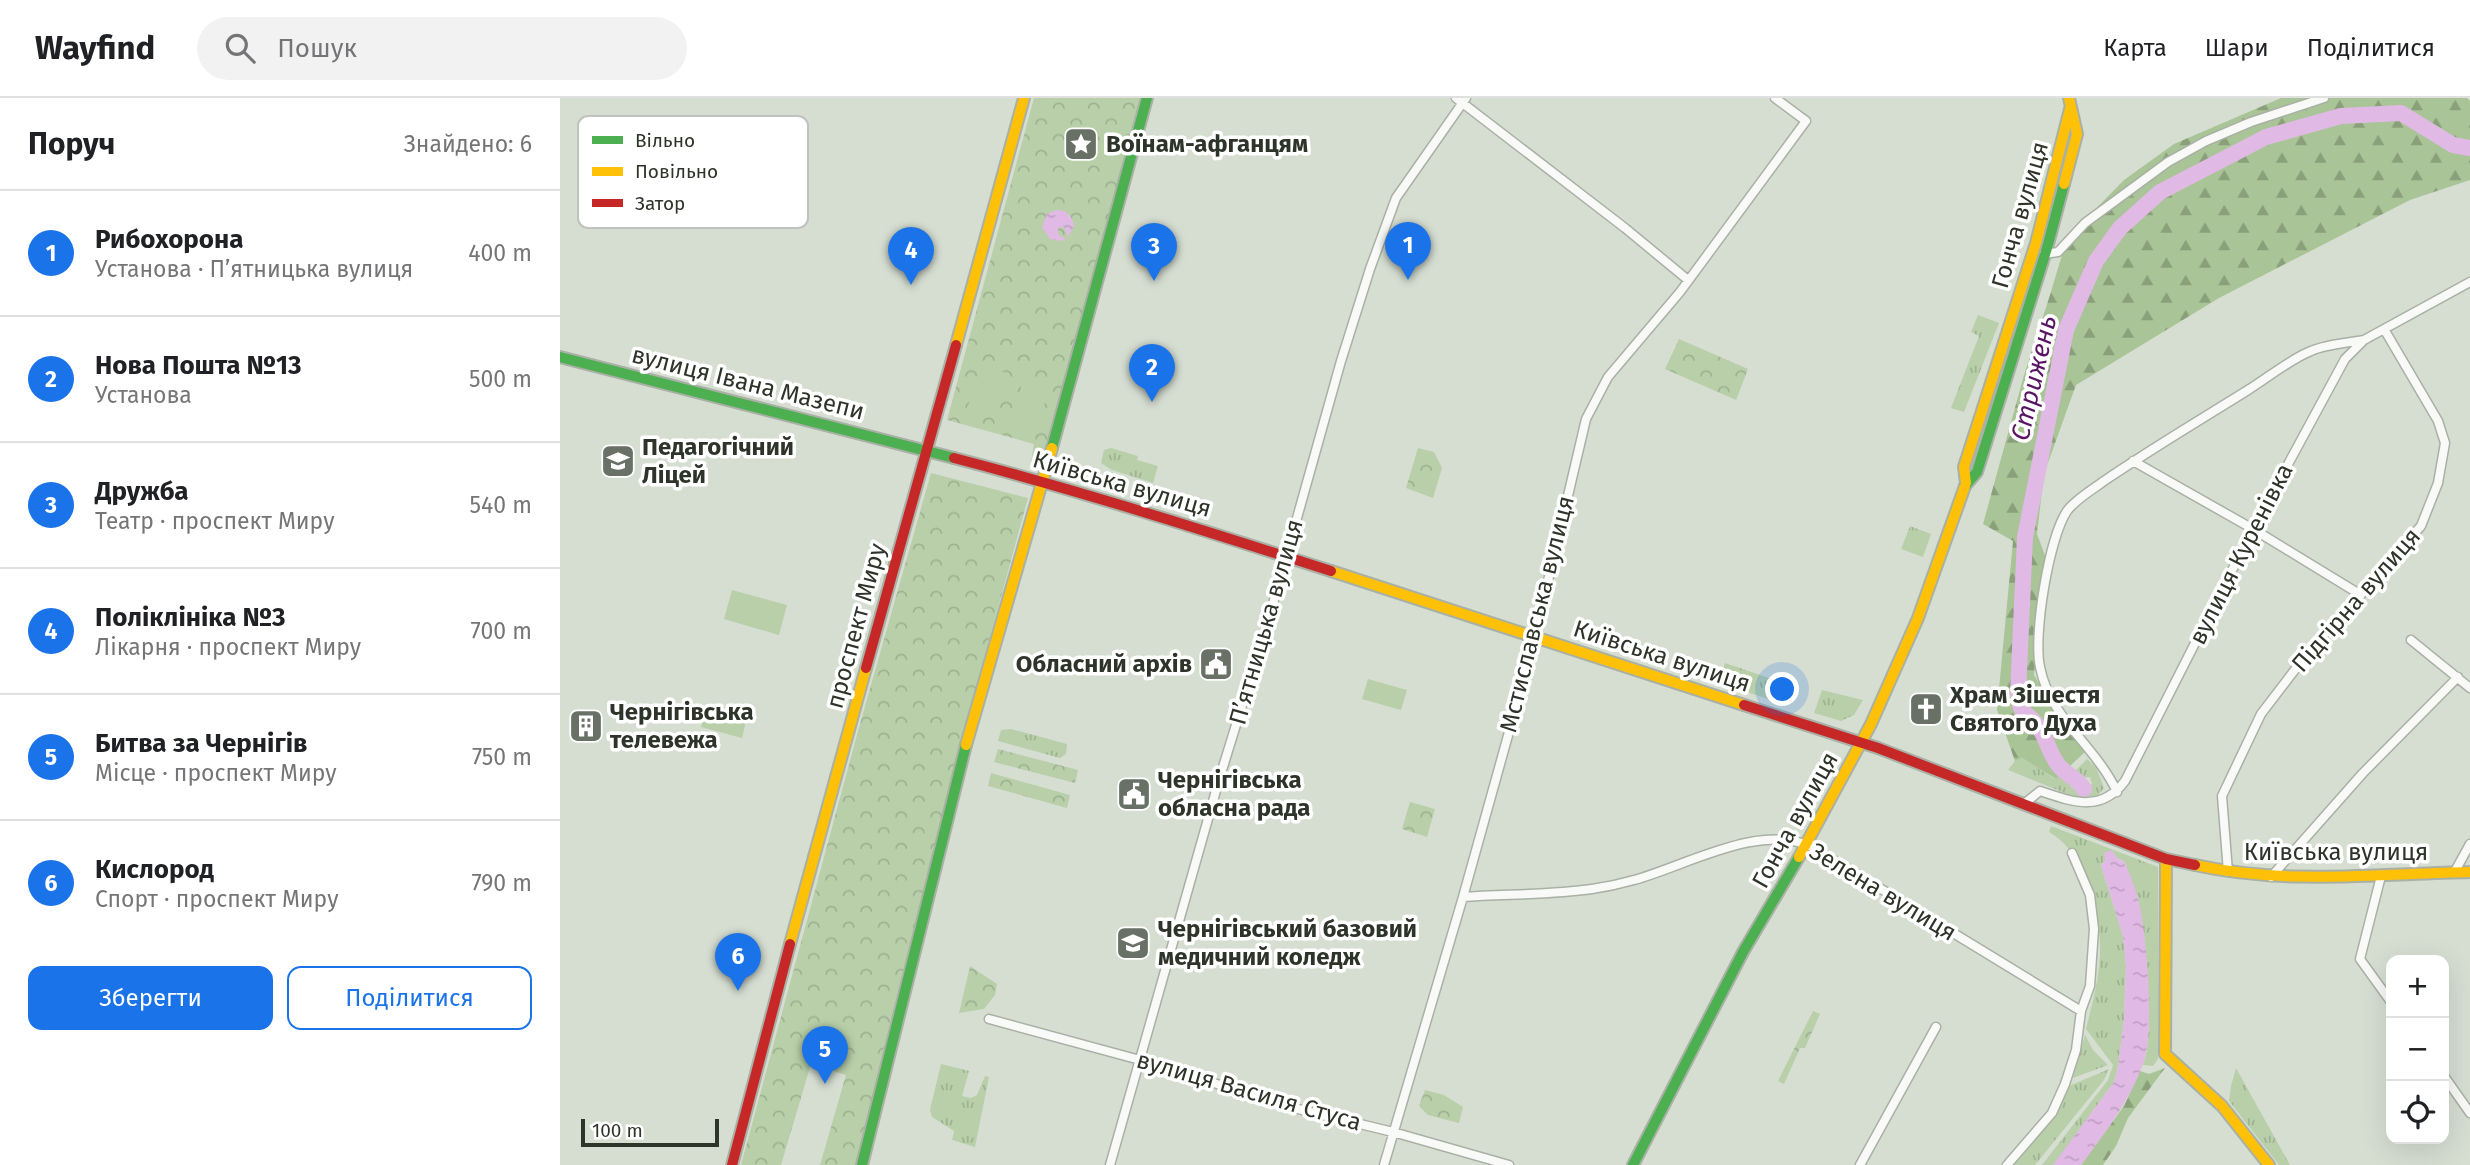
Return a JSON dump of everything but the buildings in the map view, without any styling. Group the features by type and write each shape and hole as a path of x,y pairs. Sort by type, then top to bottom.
{"main road":[{"name":"проспект Миру","path":"732,1165 803,894 1024,98"},
{"path":"862,1165 962,759 1042,481 1147,98"},
{"name":"Гонча вулиця","path":"1966,482 1977,472 2044,254 2077,134 2070,102"},
{"name":"Гонча вулиця","path":"1633,1165 1743,952 1807,845 1861,743 1918,618 1966,482 1964,467 2036,243 2070,102"},
{"name":"вулиця Івана Мазепи","path":"560,356 926,451"},
{"name":"Київська вулиця","path":"926,451 1042,481 1286,555 1861,743 2025,803 2166,859 2228,872 2271,877 2470,872"},
{"path":"2166,859 2165,1054 2222,1107 2269,1165"}],"street":[{"name":"Мстиславська вулиця","path":"1384,1165 1463,897 1535,637 1586,419 1608,377 1688,281 1806,121 1775,98"},
{"name":"Гонча вулиця","path":"2044,254 2058,253 2085,223 2168,162 2206,141 2251,122 2325,98"},
{"path":"1461,100 1615,220 1688,281"},
{"name":"Пʼятницька вулиця","path":"1110,1165 1346,345 1396,198 1461,100"},
{"name":"вулиця Куренівка","path":"2117,792 2253,529 2345,359 2364,340 2470,282"},
{"name":"Підгірна вулиця","path":"2228,872 2222,796 2261,714 2310,650 2421,526 2438,483 2445,443 2438,421 2384,329"},
{"path":"2025,803 2040,791 2075,802 2092,803 2117,792 2104,766 2054,706 2039,664 2038,638 2048,570 2064,516 2077,501 2133,461 2312,351 2364,340"},
{"path":"2133,461 2253,529 2361,595"},
{"path":"2411,640 2470,688"},
{"path":"2271,877 2363,774 2458,677"},
{"name":"Зелена вулиця","path":"1463,897 1517,896 1593,889 1634,880 1751,842 1796,841 1807,845 2081,1011"},
{"path":"2454,873 2470,844"},
{"path":"2007,1165 2052,1113 2073,1059 2081,1011 2090,986 2094,929 2090,895 2072,853"},
{"path":"2381,876 2360,959 2386,995"},
{"name":"вулиця Василя Стуса","path":"989,1019 1140,1060 1294,1108 1393,1132 1508,1165"},
{"path":"1860,1165 1936,1027"},
{"path":"2448,1081 2470,1113"}],"green space":[{"path":"1034,98 1143,98 1040,465 1031,463 1034,444 947,420"},
{"path":"2281,98 2467,98 2470,101 2470,180 2410,200 2219,298 2076,385 2044,474 2037,534 2046,558 2034,675 2061,721 2085,752 2056,779 2022,758 2015,761 1997,710 2013,541 1983,524 2024,375 2067,238 2124,180 2174,144"},
{"path":"1978,315 1999,323 1964,412 1951,408 1979,336 1971,332"},
{"path":"1679,339 1748,369 1736,400 1665,369"},
{"path":"980,365 1006,373 994,417 967,410"},
{"path":"1023,381 1049,388 1037,432 1010,425"},
{"path":"1111,448 1138,456 1137,460 1158,466 1153,483 1112,470 1101,463 1104,450"},
{"path":"1418,448 1434,452 1442,468 1433,498 1406,488"},
{"path":"931,473 1028,498 939,831 856,1165 820,1165 846,1075 811,1064 781,1165 741,1165 858,731"},
{"path":"1910,526 1931,534 1923,557 1901,549"},
{"path":"732,590 787,605 779,635 724,619"},
{"path":"1725,663 1787,684 1780,703 1729,686 1721,676"},
{"path":"1368,679 1407,690 1401,710 1362,699"},
{"path":"1822,690 1863,700 1854,715 1841,721 1814,713"},
{"path":"708,703 748,713 742,738 701,727"},
{"path":"1011,729 1067,744 1066,754 1060,758 998,741 1001,730"},
{"path":"998,749 1078,770 1075,783 994,762"},
{"path":"2022,758 2055,779 2066,771 2074,780 2070,786 2076,791 2092,784 2090,777 2080,778 2075,771 2087,759 2096,767 2104,788 2095,799 2082,800 2008,770 2015,761"},
{"path":"991,773 1070,795 1067,808 988,786"},
{"path":"1410,802 1435,809 1427,837 1402,829"},
{"path":"2051,826 2158,867 2158,1059 2153,1066 2143,1065 2149,1023 2139,904 2125,862 2111,851 2105,853 2105,861 2101,865 2123,936 2126,966 2124,1020 2118,1066 2114,1082 2054,1165 2042,1165 2108,1080 2113,1065 2086,1029 2099,971 2100,937 2097,919 2077,864 2067,847 2049,832"},
{"path":"970,966 997,984 995,995 984,1009 959,1013"},
{"path":"1813,1011 1820,1014 1805,1048 1800,1048 1784,1084 1778,1081"},
{"path":"2085,1035 2093,1050 2108,1065 2073,1078"},
{"path":"941,1064 969,1071 962,1096 971,1098 977,1095 985,1076 989,1077 975,1147 952,1140 954,1131 932,1117 930,1110"},
{"path":"2165,1068 2128,1118 2116,1146 2103,1165 2081,1165 2124,1106 2140,1071 2149,1074"},
{"path":"2236,1068 2290,1165 2279,1165 2229,1101"},
{"path":"2109,1069 2104,1080 2035,1165 2012,1165 2048,1123 2069,1086"},
{"path":"1425,1090 1444,1095 1463,1107 1459,1123 1428,1115 1419,1106"}],"water":[{"path":"1056,210 1068,214 1074,226 1068,237 1064,227 1058,228 1058,234 1066,239 1061,241 1050,239 1042,227 1047,214"},
{"path":"2112,850 2117,858 2125,862 2142,918 2149,1008 2147,1050 2124,1104 2081,1165 2053,1165 2114,1082 2118,1066 2124,1020 2126,966 2123,936 2101,865 2105,861 2104,853"}],"waterway":[{"name":"Стрижень","path":"2084,789 2056,761 2041,731 2023,711 2018,694 2025,537 2066,330 2096,261 2120,228 2160,192 2266,137 2341,116 2401,113 2453,145 2470,148"}],"traffic: fast":[{"path":"1052,448 1147,98"},
{"path":"1965,486 1977,472 2047,248 2064,184"},
{"path":"560,357 954,458"},
{"path":"862,1165 966,745"},
{"path":"1633,1165 1743,952 1799,857"}],"traffic: slow":[{"path":"956,345 1024,98"},
{"path":"2064,184 2077,134 2069,98"},
{"path":"1966,483 1964,467 2036,243 2070,109"},
{"path":"966,745 1052,448"},
{"path":"1799,857 1871,724 1918,618 1965,486"},
{"path":"1331,571 1744,705"},
{"path":"790,944 866,668"},
{"path":"2166,859 2165,1054 2222,1106 2269,1165"},
{"path":"2195,865 2297,877 2470,872"}],"traffic: jam":[{"path":"866,668 956,345"},
{"path":"954,458 1190,526 1331,571"},
{"path":"1744,705 1878,748 2166,859 2195,865"},
{"path":"732,1165 790,944"}],"place":[{"name":"Воїнам-афганцям","path":"1081,144"},
{"name":"Рибохорона","path":"1408,280"},
{"name":"Дружба","path":"1154,281"},
{"name":"Поліклініка №3","path":"911,285"},
{"name":"Нова Пошта №13","path":"1152,402"},
{"name":"Педагогічний Ліцей","path":"618,461"},
{"name":"Обласний архів","path":"1216,664"},
{"name":"Храм Зішестя Святого Духа","path":"1926,709"},
{"name":"Чернігівська телевежа","path":"586,726"},
{"name":"Чернігівська обласна рада","path":"1134,794"},
{"name":"Чернігівський базовий медичний коледж","path":"1133,943"},
{"name":"Кислород","path":"738,991"},
{"name":"Битва за Чернігів","path":"825,1084"}]}
